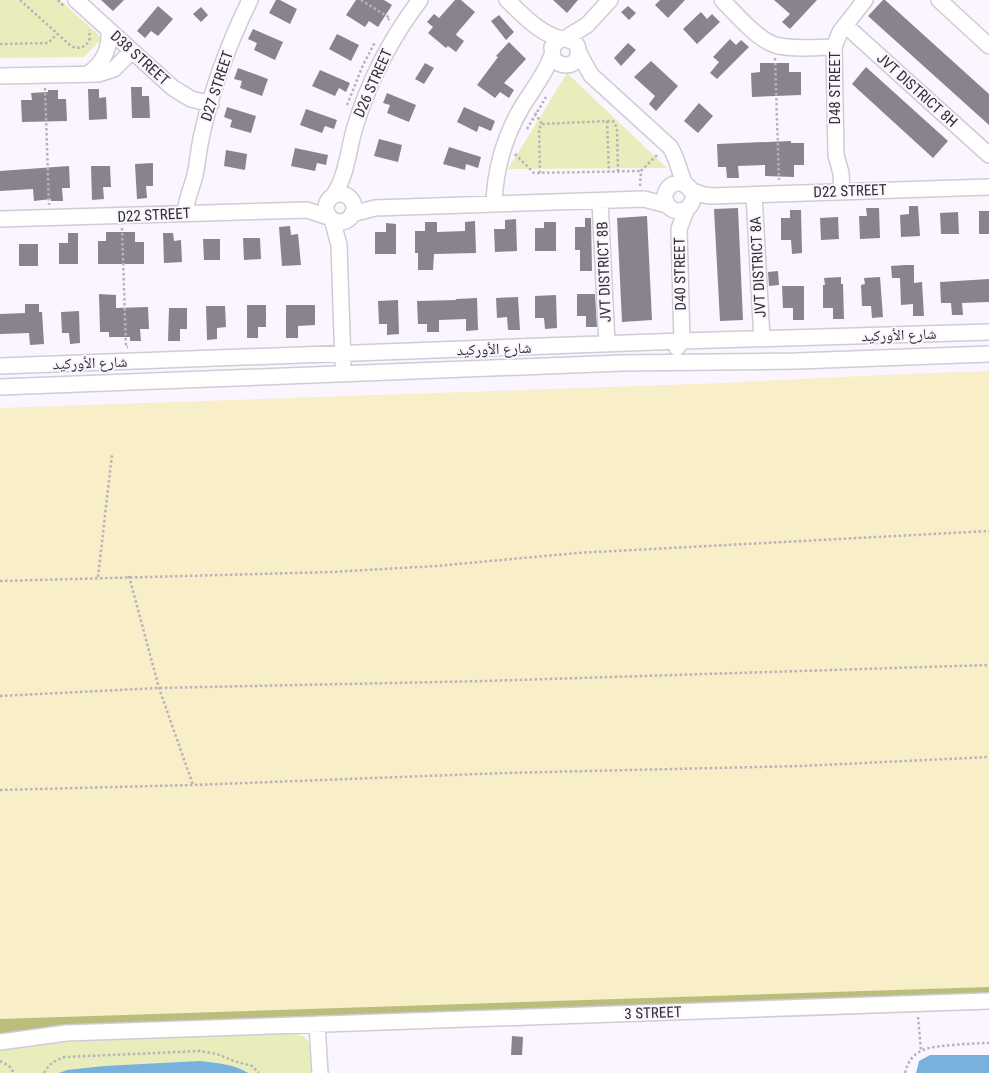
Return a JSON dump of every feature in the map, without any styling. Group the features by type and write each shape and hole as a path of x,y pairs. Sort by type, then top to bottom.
{"street":[{"name":"D27 STREET","path":"192,212 188,195 195,176 203,129 232,40 250,0"},
{"name":"D26 STREET","path":"343,374 339,245 344,212 344,175 354,128 370,85 390,44 420,0"},
{"path":"507,0 540,29 571,44 591,75 665,142 674,154 678,168 679,198"},
{"path":"494,204 496,175 504,147 523,106 541,79 552,54 554,44 571,44 610,0"},
{"path":"722,0 764,39 774,44 788,47 834,47"},
{"name":"D48 STREET","path":"836,192 831,173 836,155 834,47 836,39 865,0"},
{"path":"938,0 989,46"},
{"name":"D38 STREET","path":"73,6 109,30 182,94 200,102 211,104"},
{"name":"JVT DISTRICT 8H","path":"845,26 989,155"},
{"path":"540,29 556,63 591,75"},
{"path":"88,74 100,65 104,59 109,45 109,30"},
{"path":"541,79 552,71 575,61 571,44"},
{"path":"0,76 99,74 118,66 132,51"},
{"name":"D26 STREET","path":"331,198 344,175"},
{"name":"D22 STREET","path":"0,220 121,217 192,212 307,210 344,212 375,208 989,187"},
{"path":"342,195 344,212 327,211 331,198 342,195"},
{"name":"JVT DISTRICT 8A","path":"754,195 762,339"},
{"name":"D22 STREET","path":"307,210 331,198"},
{"name":"D40 STREET","path":"679,198 682,341"},
{"name":"JVT DISTRICT 8B","path":"600,201 607,344"},
{"name":"شارع الأوركيد","path":"0,366 682,341 989,332"},
{"path":"622,363 635,356 669,353 677,349 682,341"},
{"name":"شارع الأوركيد","path":"0,387 622,363 989,354"},
{"name":"3 STREET","path":"0,1042 66,1033 989,1001"},
{"path":"317,1024 320,1073"}],"path":[{"path":"20,0 71,46 81,48 87,44 90,38 88,28"},
{"path":"58,0 73,6"},
{"path":"0,44 48,43 57,34"},
{"path":"774,44 779,194"},
{"path":"45,76 49,219"},
{"path":"524,134 548,95"},
{"path":"607,121 609,172"},
{"path":"540,173 539,128 542,124 607,121 612,121 618,128 618,172"},
{"path":"518,147 515,154 534,173 641,171 661,151"},
{"path":"641,171 642,199"},
{"path":"121,217 126,347 136,347"},
{"path":"98,577 112,454"},
{"path":"0,581 331,572 436,566 577,553 989,531"},
{"path":"129,576 158,688 193,785"},
{"path":"0,696 158,688 494,681 989,665"},
{"path":"0,790 800,766 989,757"},
{"path":"917,1004 921,1051"},
{"path":"905,1073 911,1059 930,1047 989,1043"},
{"path":"44,1073 49,1065 57,1060 66,1058 200,1051 218,1054 252,1066 259,1073"},
{"path":"0,1061 9,1066 14,1073"}],"green space":[{"path":"0,0 60,0 102,38 84,57 0,58"},
{"path":"567,73 667,168 508,169"},
{"path":"989,980 989,1001 0,1035 0,1016"},
{"path":"296,1033 307,1040 311,1050 313,1073 0,1073 0,1049 49,1041"}],"sand":[{"path":"989,371 989,987 0,1019 0,408 724,383"}],"water":[{"path":"930,1055 989,1055 989,1073 916,1073 919,1061"},
{"path":"200,1061 231,1066 248,1073 59,1073 67,1070 104,1066"}],"building":[{"path":"101,0 124,0 113,11"},
{"path":"276,0 280,0 297,9 290,24 269,13"},
{"path":"356,0 384,0 392,5 378,27 369,21 365,27 346,15"},
{"path":"455,0 461,0 475,12 456,35 464,41 456,52 448,46 446,48 428,33 433,27 427,22 434,14 439,18"},
{"path":"553,0 578,0 567,13"},
{"path":"660,0 685,0 668,18 655,5"},
{"path":"774,0 817,0 790,29 782,22 790,14"},
{"path":"883,0 989,94 989,125 868,16"},
{"path":"158,6 173,19 158,36 151,31 145,38 137,31"},
{"path":"628,6 636,13 629,20 621,12"},
{"path":"201,7 208,15 201,22 193,14"},
{"path":"701,12 707,19 712,14 720,22 697,44 683,29"},
{"path":"499,15 514,32 506,40 491,21"},
{"path":"253,29 283,42 275,60 254,50 257,43 248,39"},
{"path":"337,34 359,45 351,61 329,49"},
{"path":"730,39 736,45 741,40 749,47 717,79 710,73 719,62 713,57"},
{"path":"509,42 526,59 504,83 514,90 509,98 500,92 495,98 477,85 498,57 496,56"},
{"path":"628,43 636,50 621,66 614,58"},
{"path":"651,61 678,86 656,111 649,104 655,96 634,77"},
{"path":"425,63 434,68 424,84 415,79"},
{"path":"760,63 789,63 789,72 801,72 801,95 752,97 751,73 760,72"},
{"path":"866,67 948,141 933,158 852,84"},
{"path":"238,68 268,79 262,96 240,88 242,81 234,79"},
{"path":"320,70 350,83 346,92 339,88 335,96 312,86"},
{"path":"131,87 142,87 142,96 149,96 150,118 132,118"},
{"path":"88,89 99,89 99,98 106,97 107,119 89,120"},
{"path":"48,90 58,90 58,99 66,99 67,121 22,122 21,100 32,100 31,93 48,92"},
{"path":"387,93 416,105 409,122 387,113 390,105 383,103"},
{"path":"699,103 713,116 698,133 684,121"},
{"path":"227,107 256,116 251,133 230,127 232,120 224,117"},
{"path":"464,107 495,121 491,131 479,126 477,132 457,122"},
{"path":"306,109 337,120 334,129 325,126 322,133 300,125"},
{"path":"379,139 402,145 398,162 374,156"},
{"path":"791,141 791,143 804,143 804,165 794,165 794,177 765,176 765,165 738,166 739,178 727,178 726,167 718,167 717,144"},
{"path":"449,147 481,157 478,168 466,164 465,170 443,164"},
{"path":"295,148 328,155 326,165 317,163 315,171 291,166"},
{"path":"226,150 247,154 245,170 224,166"},
{"path":"153,163 153,186 146,186 147,198 137,199 135,164"},
{"path":"69,166 70,188 62,188 63,201 51,201 51,199 34,201 33,189 0,191 0,171"},
{"path":"91,166 110,166 111,187 103,187 104,199 92,200"},
{"path":"909,206 918,206 920,236 901,237 900,215 909,214"},
{"path":"738,208 743,320 720,321 714,209"},
{"path":"866,208 879,208 880,238 860,239 859,216 867,216"},
{"path":"790,210 801,210 802,253 792,254 791,240 781,240 781,218 790,218"},
{"path":"979,211 989,211 989,234 979,234"},
{"path":"958,212 959,234 941,234 940,213"},
{"path":"647,216 652,320 622,322 617,218"},
{"path":"838,217 839,239 821,240 820,218"},
{"path":"585,218 591,218 592,271 580,271 580,250 575,250 575,227 585,227"},
{"path":"516,219 517,251 495,252 494,229 505,229 505,220"},
{"path":"475,221 476,253 434,254 433,270 418,270 418,253 415,253 415,231 425,231 425,222 437,222 437,232 465,231 465,222"},
{"path":"544,222 556,222 556,251 535,251 535,228 544,228"},
{"path":"386,223 396,224 396,254 375,254 375,232 386,232"},
{"path":"290,226 291,235 298,234 301,265 282,266 279,227"},
{"path":"106,232 135,232 135,242 144,242 144,264 98,264 98,241 106,241"},
{"path":"68,233 78,233 78,264 59,264 59,243 68,243"},
{"path":"163,233 173,233 174,241 181,240 182,262 164,263"},
{"path":"243,238 260,238 261,259 244,260"},
{"path":"203,239 220,239 220,260 204,260"},
{"path":"19,244 38,244 38,266 19,266"},
{"path":"914,265 914,283 922,282 924,316 913,316 913,304 901,305 900,278 892,278 891,266"},
{"path":"778,271 779,285 769,286 768,272"},
{"path":"841,277 844,319 833,319 833,308 823,308 824,278"},
{"path":"880,277 883,317 872,318 871,306 862,306 861,285 865,284 864,278"},
{"path":"989,279 989,302 962,303 963,315 952,315 951,303 941,303 940,282"},
{"path":"782,286 804,286 804,320 793,320 793,308 783,308"},
{"path":"99,294 116,295 116,308 148,307 149,329 140,329 141,341 130,341 130,337 109,337 109,332 100,332"},
{"path":"577,294 595,294 597,327 586,327 586,316 577,316"},
{"path":"556,295 557,328 545,329 544,318 535,318 535,296"},
{"path":"518,297 520,330 508,330 507,317 497,318 496,298"},
{"path":"477,298 478,330 466,331 466,319 439,320 439,332 427,332 427,324 418,324 417,301"},
{"path":"398,300 399,334 387,335 387,324 379,324 378,301"},
{"path":"25,304 39,304 39,312 42,312 44,344 30,345 29,333 0,334 0,314 25,313"},
{"path":"247,305 266,305 266,327 258,327 258,338 247,338"},
{"path":"286,305 315,305 315,325 298,326 298,338 286,338"},
{"path":"206,306 225,306 226,327 217,328 217,339 207,340"},
{"path":"169,308 187,308 187,329 180,329 180,341 168,341"},
{"path":"79,311 80,343 70,344 69,333 62,333 61,312"},
{"path":"512,1036 523,1037 522,1055 511,1055"}]}
